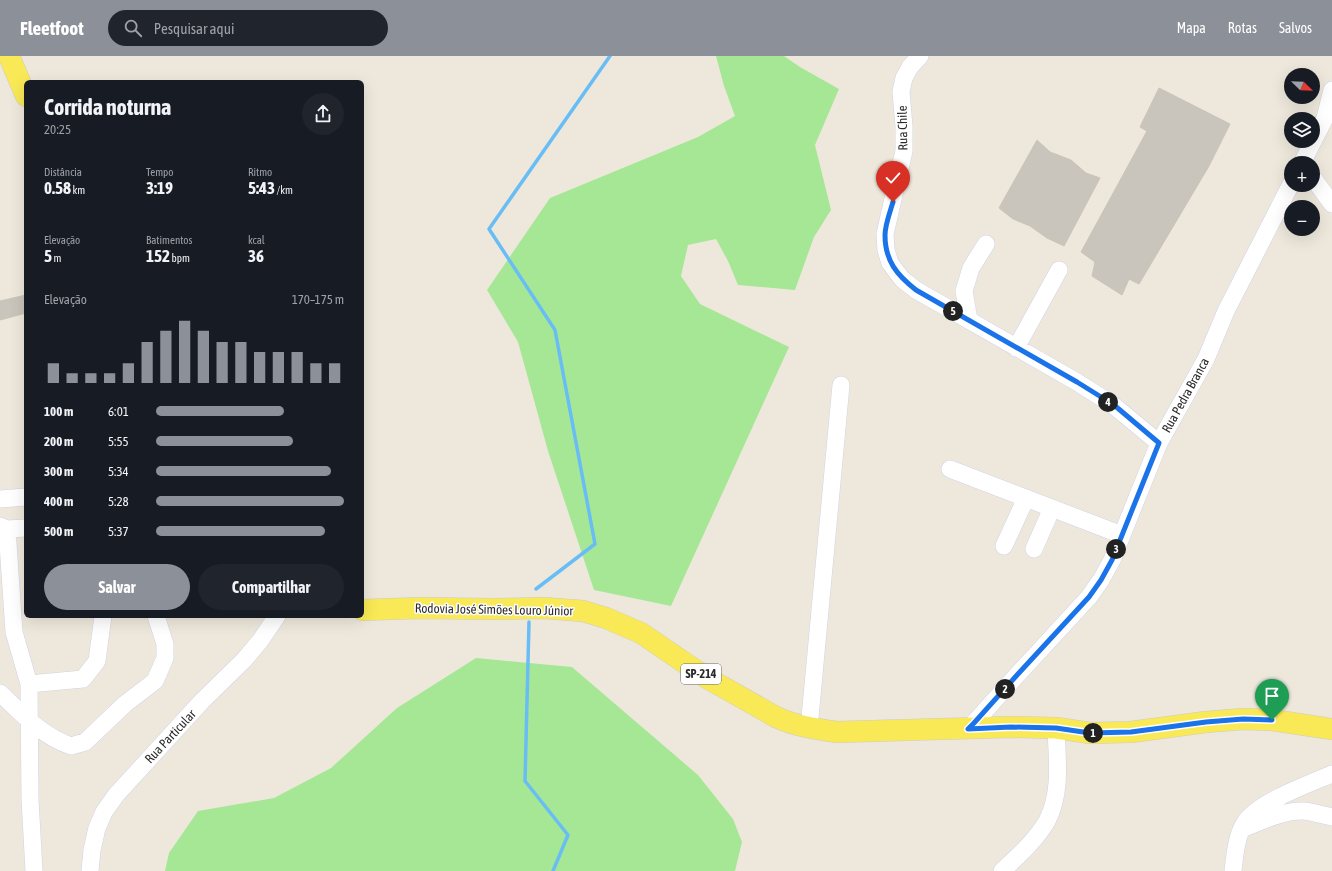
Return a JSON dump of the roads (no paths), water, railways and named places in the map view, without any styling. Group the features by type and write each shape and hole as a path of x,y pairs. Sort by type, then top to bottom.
{"main road":[{"path":"9,57 24,91"},
{"name":"Rodovia José Simões Louro Júnior","path":"364,610 420,608 544,608 583,611 606,618 641,633 707,678 787,723 837,732 860,732 886,736 909,744 929,744 946,740 968,729 1011,727 1056,728 1090,733 1131,732 1206,722 1243,719 1272,720 1332,729"}],"street":[{"name":"Rua Chile","path":"920,56 910,66 904,78 901,92 904,126 904,151 885,234 886,250 890,263 902,279 916,290 1077,382 1114,405 1159,443"},
{"path":"1306,156 1325,118 1332,90"},
{"path":"1320,188 1332,204"},
{"name":"Rua Pedra Branca","path":"968,729 1089,597 1101,580 1112,560 1159,443 1206,359 1226,311 1287,192"},
{"path":"969,320 964,291 971,268 986,244"},
{"path":"1016,348 1059,270"},
{"path":"809,728 841,385"},
{"path":"950,469 1122,535"},
{"path":"0,499 24,497"},
{"path":"1004,546 1026,498"},
{"path":"1034,549 1052,508"},
{"path":"24,528 3,527 14,632 29,684 30,799 34,871"},
{"path":"29,684 83,679 97,661 103,618"},
{"path":"0,693 29,722 52,738 71,746 85,742 125,704 155,681 165,658 165,644 157,618"},
{"name":"Rua Particular","path":"90,871 92,850 97,828 104,812 116,795 202,701 244,660 260,641 276,618"},
{"path":"1002,871 1030,844 1047,822 1054,805 1058,767 1056,728"},
{"path":"1233,871 1235,852 1242,829 1252,814 1289,793 1332,774"},
{"path":"1242,829 1266,819 1303,811 1332,817"}],"waterway":[{"path":"536,589 595,544 555,330 489,229 610,56"},
{"path":"529,622 525,781 568,835 553,871"}]}
